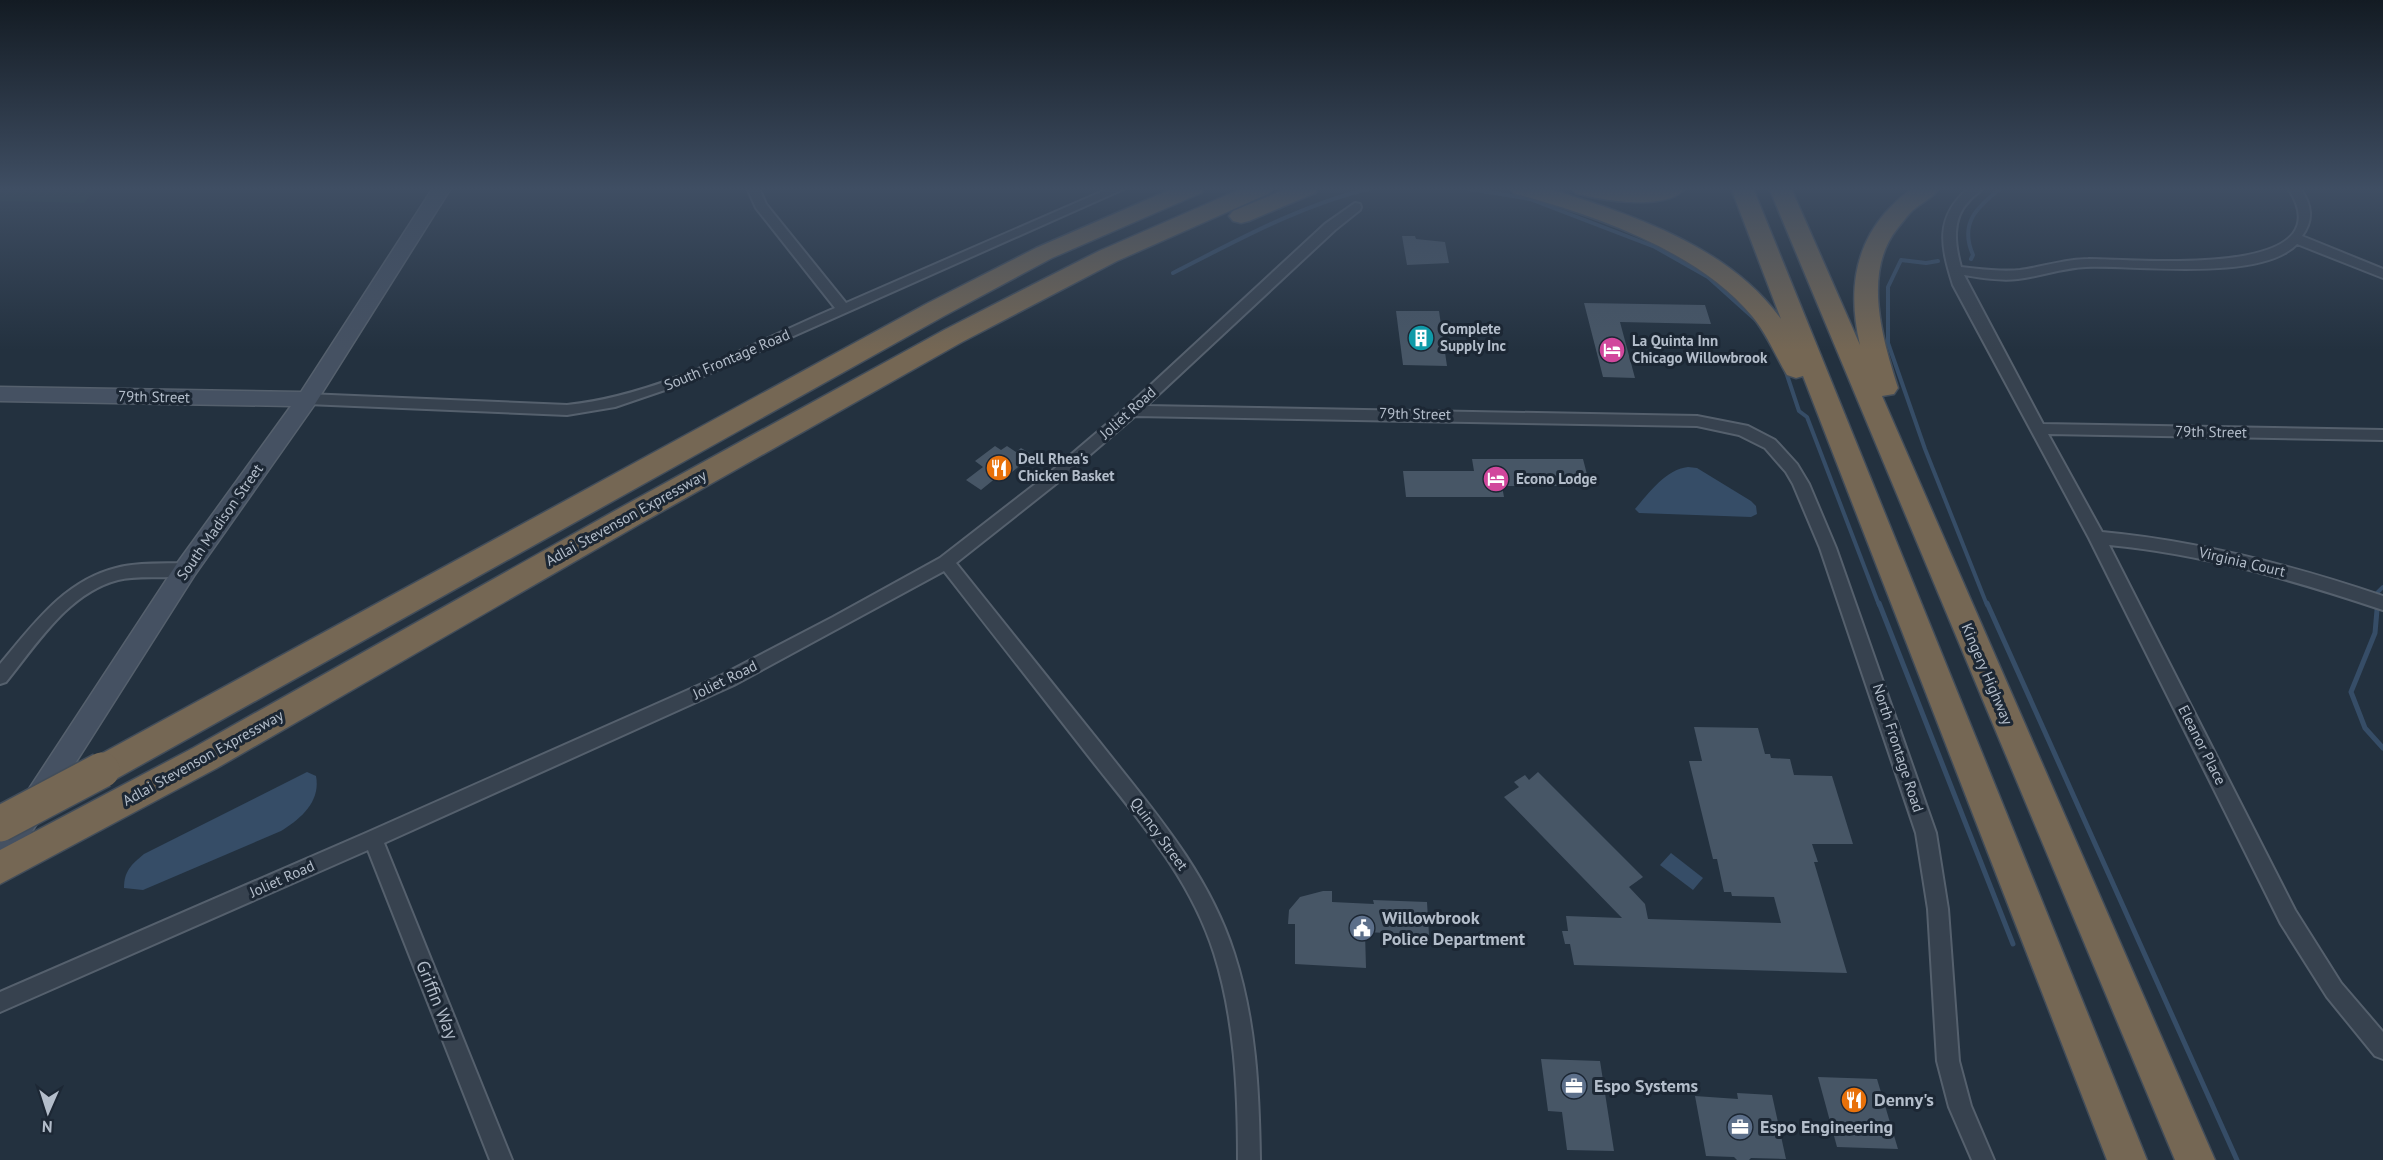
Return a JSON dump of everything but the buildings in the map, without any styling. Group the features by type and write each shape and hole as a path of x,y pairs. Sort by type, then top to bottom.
{"highway":[{"path":"0,824 102,770 851,356 1063,242"},
{"path":"1044,253 1069,242"},
{"name":"Adlai Stevenson Expressway","path":"0,868 205,758 628,517 954,336 1108,256 1139,242"},
{"path":"954,336 997,325 1036,305 1177,242"},
{"path":"1664,242 1704,263 1744,292 1760,308 1787,347 1815,416 1867,506"},
{"path":"1763,242 2127,1160"},
{"name":"Kingery Highway","path":"1803,242 2195,1160"},
{"path":"1878,242 1869,259 1864,286 1873,351 1916,507"}],"street":[{"name":"South Madison Street","path":"0,857 186,569 307,399 407,242"},
{"path":"790,242 843,309"},
{"name":"South Frontage Road","path":"307,399 476,408 567,410 594,408 622,402 692,376 996,242"},
{"name":"Joliet Road","path":"0,1002 373,839 728,680 829,628 946,562 1052,479 1132,411 1314,242"},
{"path":"1948,242 1960,285 2040,429"},
{"path":"1954,270 2008,276 2083,263 2232,263 2275,254 2292,242"},
{"path":"2305,242 2383,274"},
{"name":"79th Street","path":"0,394 307,399"},
{"name":"79th Street","path":"1132,411 1493,415 1697,421"},
{"name":"North Frontage Road","path":"1697,421 1743,430 1770,444 1792,468 1825,538 1926,833 1938,909 1948,1061 1960,1107 1984,1156"},
{"name":"79th Street","path":"2040,429 2383,435"},
{"name":"Eleanor Place","path":"2040,429 2288,917 2334,990 2383,1048"},
{"name":"Virginia Court","path":"2097,538 2217,554 2301,576 2383,603"},
{"name":"Quincy Street","path":"946,562 1154,825 1182,863 1204,902 1227,961 1243,1028 1249,1090 1249,1160"},
{"path":"0,677 62,603 79,589 117,574 186,569"},
{"name":"Griffin Way","path":"373,839 501,1160"}],"water":[{"path":"1688,467 1697,468 1751,501 1756,506 1757,514 1751,517 1639,513 1635,509 1665,477"},
{"path":"307,772 316,776 317,785 312,802 302,815 281,831 143,890 124,888 125,877 129,869 144,854"},
{"path":"1671,853 1703,878 1693,890 1660,865"}],"waterway":[{"path":"1173,273 1234,242"},
{"path":"1642,242 1708,277 1757,321"},
{"path":"1969,242 1973,255 1971,259"},
{"path":"1938,261 1926,263 1901,260 1888,287 1888,343 1925,449 1987,605"},
{"path":"1785,369 1799,411 1807,417 1879,605"},
{"path":"2376,594 2383,587"},
{"path":"1879,603 2013,944"},
{"path":"1987,603 2237,1160"},
{"path":"2377,610 2375,633 2351,692 2365,728 2383,748"}],"place":[{"name":"Complete Supply Inc","path":"1421,338"},
{"name":"La Quinta Inn Chicago Willowbrook","path":"1612,350"},
{"name":"Dell Rhea's Chicken Basket","path":"999,468"},
{"name":"Econo Lodge","path":"1496,479"},
{"name":"Willowbrook Police Department","path":"1362,928"},
{"name":"Espo Systems","path":"1574,1086"},
{"name":"Denny's","path":"1854,1100"},
{"name":"Espo Engineering","path":"1740,1127"}]}
